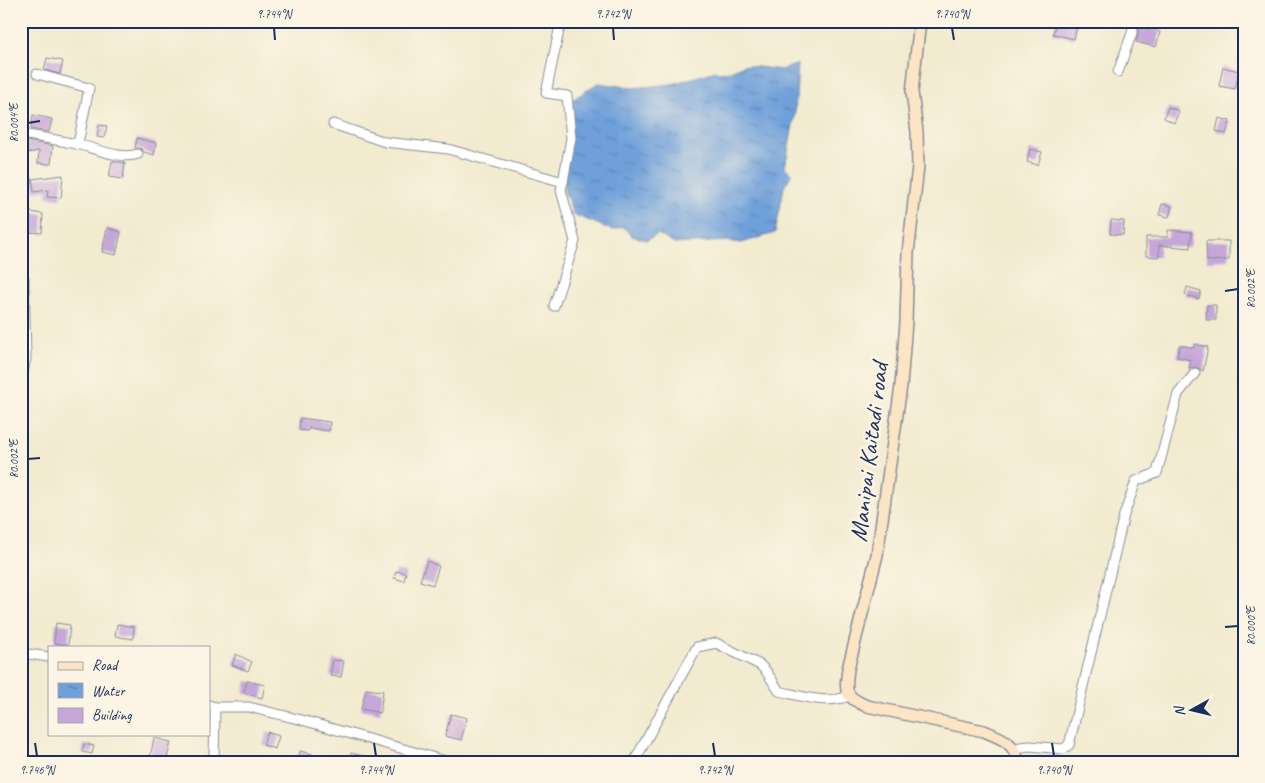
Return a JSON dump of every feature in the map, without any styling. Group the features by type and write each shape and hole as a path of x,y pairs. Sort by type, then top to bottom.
{"main road":[{"name":"Manipai Kaitadi road","path":"849,696 846,684 848,669 877,554 901,386 906,322 908,254 918,167 917,132 912,92 920,21"},
{"path":"849,696 867,706 984,731 1003,738 1018,757"}],"street":[{"path":"554,306 576,241 561,190 571,138 567,96 546,93 561,21"},
{"path":"1118,72 1132,33 1134,21"},
{"path":"37,74 89,88 78,144"},
{"path":"333,124 385,142 448,150 563,182"},
{"path":"21,134 78,144 102,152 132,156 138,154"},
{"path":"21,278 24,279 26,358 21,382"},
{"path":"1018,757 1020,748 1030,746 1063,749 1069,745 1127,506 1136,481 1157,474 1178,394 1195,373"},
{"path":"634,762 697,647 716,643 760,665 766,670 779,690 827,700 849,696"},
{"path":"21,653 48,657"},
{"path":"214,762 212,706 249,707 302,720 448,762"}],"water":[{"path":"798,64 795,114 785,167 792,174 784,187 775,233 741,243 727,241 674,244 658,234 647,240 632,236 624,227 612,230 573,214 564,190 572,100 598,83 633,88 672,84 716,71 726,73 744,65 781,70"}],"building":[{"path":"1056,21 1078,21 1074,39 1053,34"},
{"path":"1140,26 1160,32 1156,47 1136,42"},
{"path":"47,58 63,61 60,74 44,70"},
{"path":"1223,67 1239,71 1235,89 1219,86"},
{"path":"1168,107 1179,111 1174,123 1164,118"},
{"path":"33,115 52,119 49,132 31,129"},
{"path":"1219,118 1230,121 1226,134 1216,131"},
{"path":"99,125 107,126 104,138 97,137"},
{"path":"137,138 156,143 154,155 144,152 140,148 135,148"},
{"path":"21,140 53,146 51,164 38,163 39,151 21,154"},
{"path":"1030,149 1042,152 1038,165 1027,162"},
{"path":"112,161 125,163 123,179 109,177"},
{"path":"63,175 61,198 47,197 48,190 34,192 32,179"},
{"path":"1162,204 1172,206 1169,217 1159,215"},
{"path":"30,212 43,214 42,233 28,232"},
{"path":"1111,220 1124,221 1123,235 1110,234"},
{"path":"107,228 121,232 116,255 102,252"},
{"path":"1168,230 1192,232 1190,248 1159,245 1159,257 1146,256 1146,237 1168,237"},
{"path":"1206,241 1229,241 1229,260 1207,261"},
{"path":"1187,287 1201,291 1199,299 1185,295"},
{"path":"1207,305 1216,305 1216,320 1206,320"},
{"path":"1195,344 1208,347 1203,371 1196,367 1189,368 1191,360 1177,357 1180,345 1194,348"},
{"path":"300,418 330,422 329,431 309,428 308,431 299,430"},
{"path":"427,561 439,566 433,585 420,581"},
{"path":"396,571 406,573 404,581 394,578"},
{"path":"56,623 70,625 68,645 54,643"},
{"path":"117,624 134,627 133,639 115,636"},
{"path":"236,654 252,662 248,671 232,665"},
{"path":"333,660 344,661 341,677 330,676"},
{"path":"247,681 265,685 262,698 244,693"},
{"path":"366,689 383,691 380,713 361,709"},
{"path":"451,714 467,718 461,740 445,736"},
{"path":"267,732 279,736 275,749 263,745"},
{"path":"154,738 171,742 166,762 149,762"},
{"path":"84,744 94,746 92,754 82,752"},
{"path":"300,751 312,754 310,762 297,762"},
{"path":"351,753 373,759 373,762 348,762"}]}
